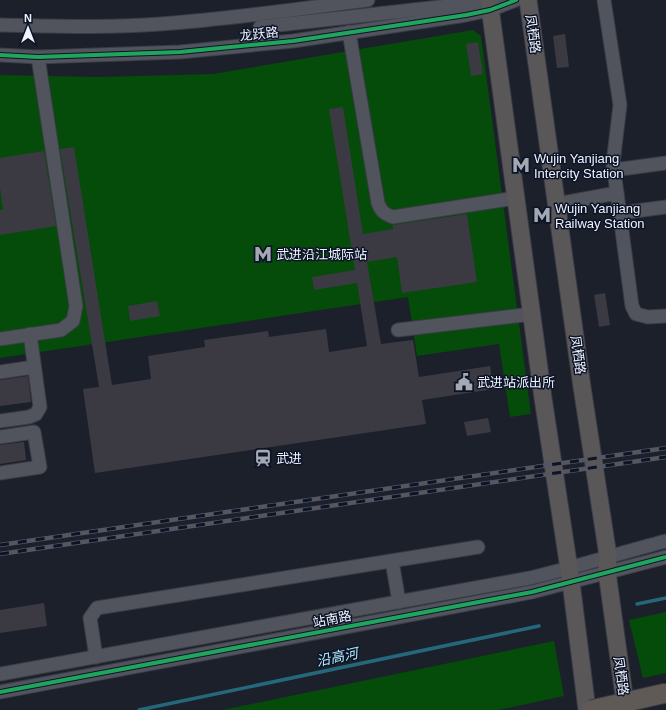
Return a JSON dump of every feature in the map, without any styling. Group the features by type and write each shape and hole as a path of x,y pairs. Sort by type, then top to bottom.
{"highway":[{"path":"591,710 666,693"}],"main road":[{"name":"凤栖路","path":"528,0 626,710"},
{"path":"492,3 516,198 588,710"}],"street":[{"name":"龙跃路","path":"0,26 160,24 368,0"},
{"name":"龙跃路","path":"0,55 38,57 180,52 293,41 466,15 492,3 516,0"},
{"path":"604,0 620,105 614,170 632,306 636,314 648,317 666,316"},
{"path":"260,27 492,3"},
{"path":"349,32 378,203 380,209 385,214 393,216 516,198"},
{"path":"0,339 61,330 73,321 76,306 38,57"},
{"path":"614,170 666,163"},
{"path":"557,204 617,193"},
{"path":"620,213 666,207"},
{"path":"398,330 532,314"},
{"path":"0,421 28,417 36,414 40,408 30,334"},
{"path":"0,372 34,368"},
{"path":"0,437 34,432 40,467 0,473"},
{"name":"站南路","path":"0,692 517,595 607,564 666,541"},
{"path":"96,657 90,618 98,608 478,547"},
{"name":"站南路","path":"607,564 666,557"},
{"path":"392,561 399,602"},
{"name":"站南路","path":"0,674 530,578 570,576"}],"green space":[{"path":"473,30 481,36 531,414 510,417 499,344 417,356 408,297 0,358 0,75 99,77 213,74"},
{"path":"666,612 666,673 643,678 629,620"},
{"path":"554,641 564,696 498,710 223,710"}],"building":[{"path":"565,34 569,67 557,68 553,36"},
{"path":"478,42 483,74 471,76 466,44"},
{"path":"343,107 363,234 393,229 393,225 467,214 477,282 402,293 397,257 367,262 381,344 413,340 419,377 490,366 494,389 422,400 426,424 95,473 83,389 99,387 60,149 74,147 112,385 151,379 148,356 205,347 204,340 268,331 269,337 326,329 329,352 367,346 357,283 314,290 312,277 355,270 329,109"},
{"path":"44,151 56,226 0,235 0,210 3,210 0,187 0,158"},
{"path":"605,293 610,325 599,327 594,295"},
{"path":"157,301 160,316 130,321 128,306"},
{"path":"28,376 31,402 0,406 0,380"},
{"path":"488,418 491,432 467,436 464,422"},
{"path":"24,442 26,460 0,464 0,445"},
{"path":"44,603 47,626 0,633 0,610"}],"waterway":[{"name":"沿高河","path":"637,604 666,598"},
{"name":"沿高河","path":"139,710 539,626"}],"railway":[{"path":"0,545 666,448"},
{"path":"0,554 666,457"}],"cycle path":[{"path":"0,55 38,57 180,52 293,41 466,15 490,10 516,0"},
{"path":"0,692 532,592 666,557"}],"place":[{"name":"Wujin Yanjiang Intercity Station","path":"521,165"},
{"name":"Wujin Yanjiang Railway Station","path":"542,215"},
{"name":"武进沿江城际站","path":"263,254"},
{"name":"武进站派出所","path":"464,382"},
{"name":"武进","path":"263,458"}]}
